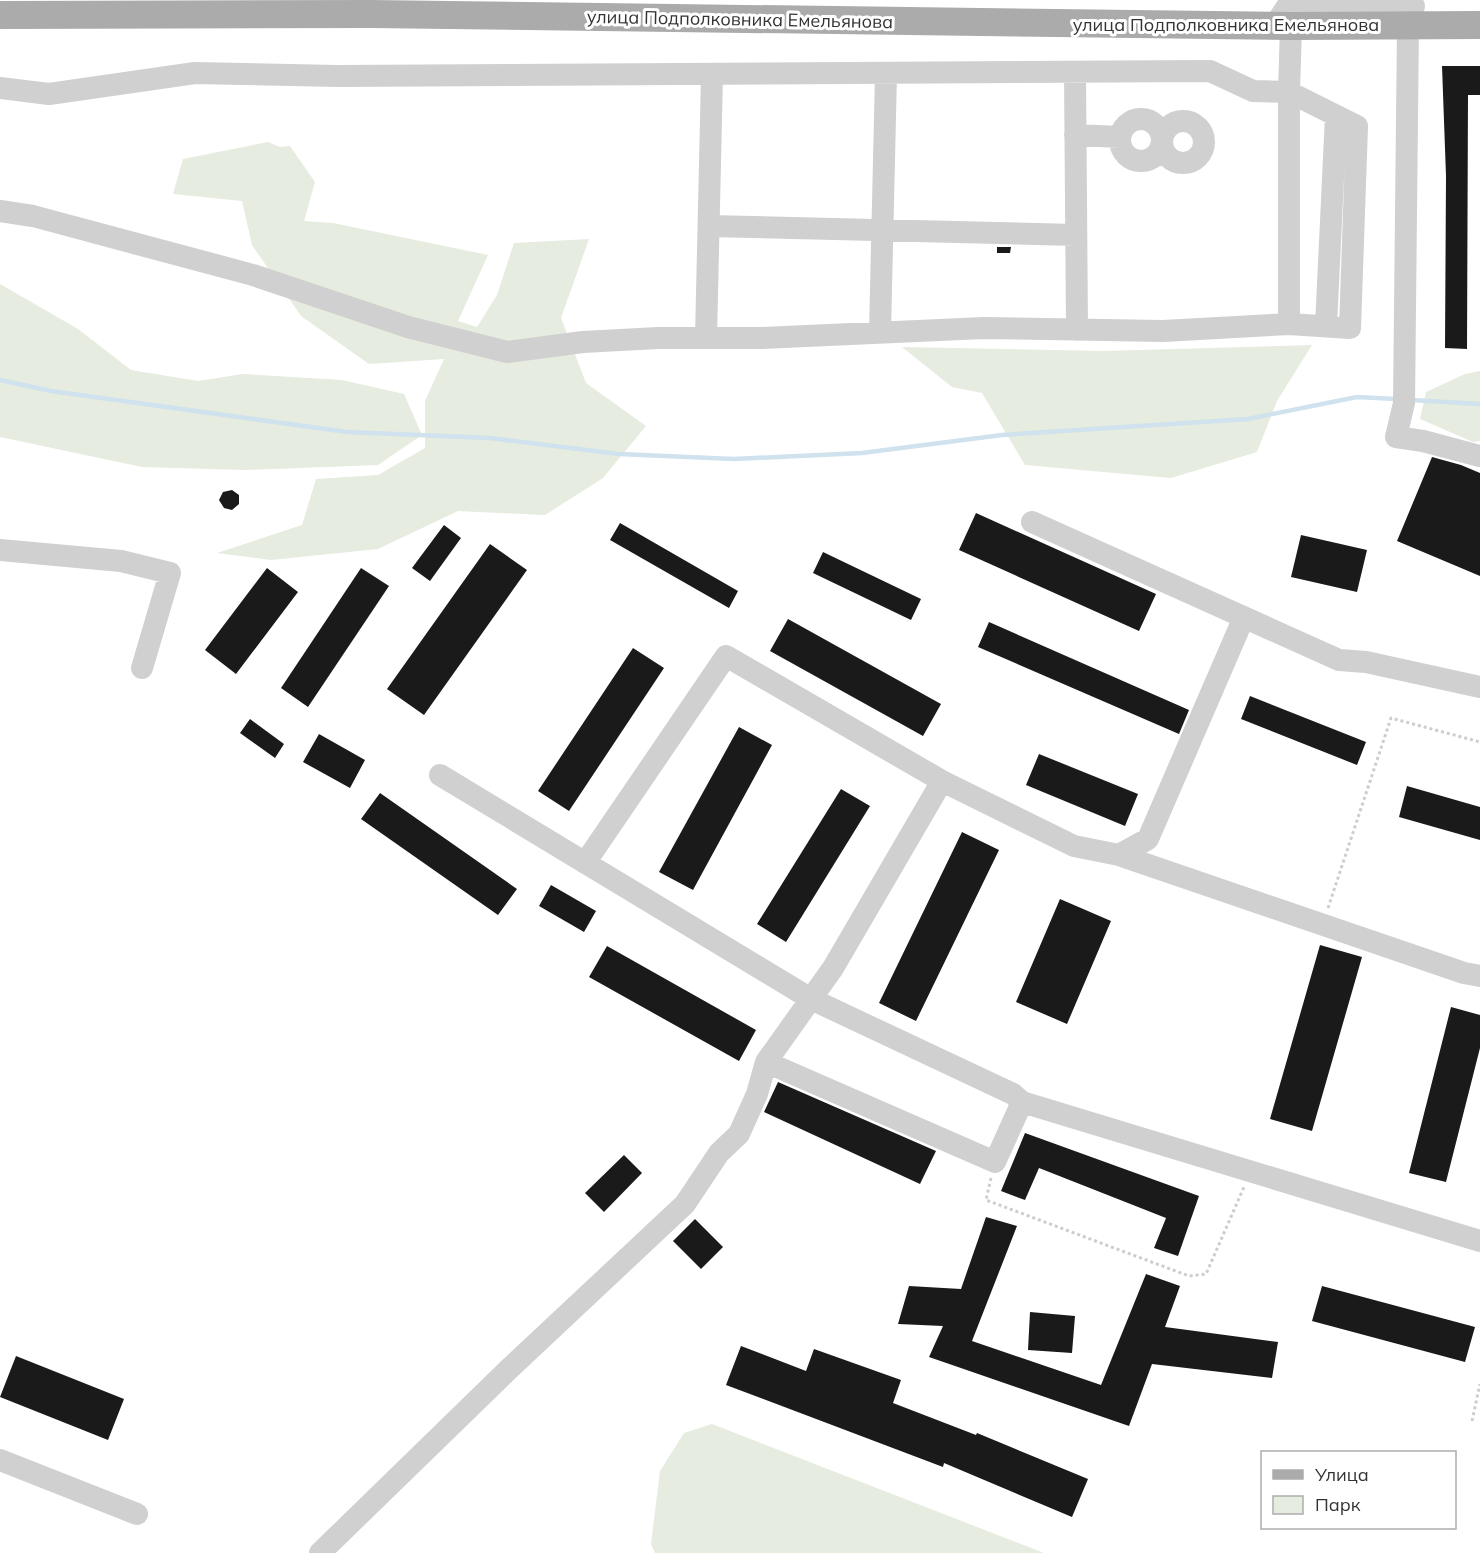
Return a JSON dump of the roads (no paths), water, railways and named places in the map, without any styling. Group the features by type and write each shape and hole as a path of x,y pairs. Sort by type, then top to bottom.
{"main road":[{"name":"улица Подполковника Емельянова","path":"0,15 370,7 1283,26 1480,25"}],"street":[{"path":"1289,324 1289,92 1283,26 1290,2 1414,6 1408,25 1404,399 1396,437 1423,441 1480,456"},
{"path":"0,88 49,94 195,73 338,76 1210,71 1253,91 1289,92 1357,126 1350,328 1289,324 1163,332 984,328 761,338 658,338 584,342 507,352 408,327 253,276 33,216 0,211"},
{"path":"1075,72 1077,330"},
{"path":"880,332 886,74"},
{"path":"706,338 712,75"},
{"path":"1075,135 1120,137 1123,151 1128,156 1141,161 1154,156 1159,151 1162,140"},
{"path":"709,226 1076,235"},
{"path":"1032,522 1339,660 1366,662 1480,687"},
{"path":"0,550 121,561 170,573 142,668"},
{"path":"1119,855 1148,839 1244,617"},
{"path":"585,863 726,656 942,781 1074,846 1119,855 1464,973 1480,976"},
{"path":"440,775 810,999 1013,1094 1022,1102 1480,1241"},
{"path":"320,1553 509,1369 685,1204 719,1153 739,1134 757,1094 766,1062 832,968 942,781"},
{"path":"766,1062 995,1162 1022,1102"},
{"path":"0,1460 137,1514"}],"waterway":[{"path":"0,380 51,391 347,432 490,438 619,454 734,459 862,453 1002,435 1248,419 1357,397 1396,399"},
{"path":"1411,400 1480,404"}]}
